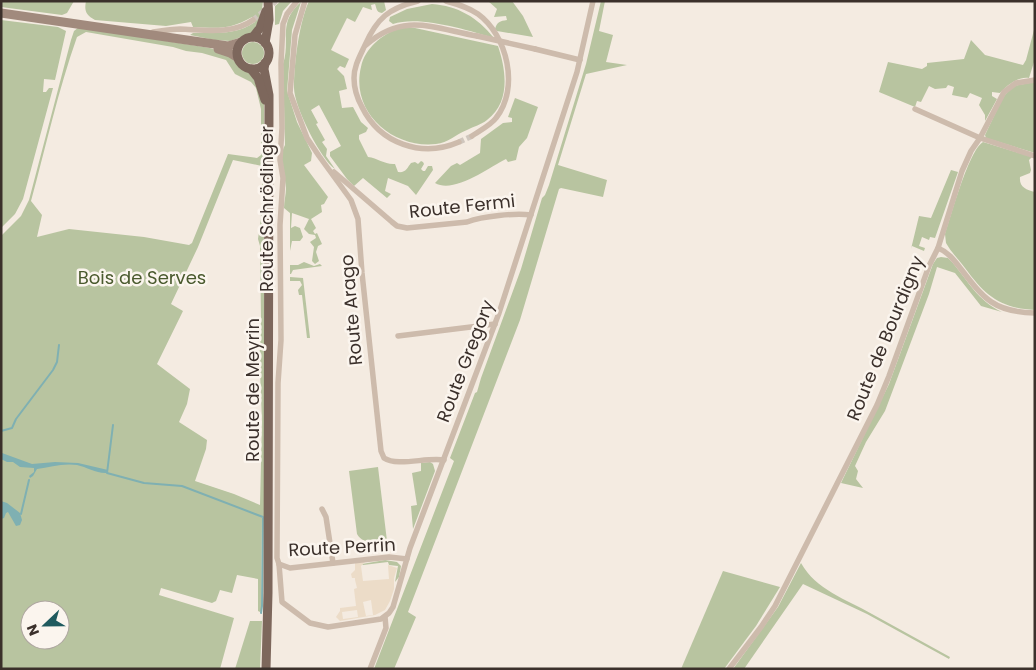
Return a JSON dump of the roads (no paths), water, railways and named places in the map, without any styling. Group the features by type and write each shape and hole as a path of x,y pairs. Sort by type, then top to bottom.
{"main road":[{"path":"268,2 269,20 265,43 269,54 265,63 259,68 251,69 244,66 238,58 237,50 241,42 253,37 260,28 268,2"},
{"path":"253,37 265,43"},
{"name":"Route de Meyrin","path":"265,63 264,69 270,95 268,111 268,593 266,669"},
{"name":"Route de Meyrin","path":"251,69 261,85 268,111"}],"street":[{"name":"Route Schrödinger","path":"297,1 287,14 283,24 280,74 282,128 280,160 283,178 280,225 281,340 278,383 278,558 282,602 310,623 319,626 340,626 385,617"},
{"path":"304,1 295,35 290,93 307,138 328,168"},
{"path":"418,1 392,11 376,23 354,72 354,84 358,100 377,129 397,143 429,149 442,148 459,142"},
{"path":"446,1 470,10 482,18 501,44 508,63 507,94 501,110 496,118 472,136"},
{"name":"Route Gregory","path":"370,669 386,628 385,617 393,607 407,559 495,324 532,215 580,60 593,1"},
{"path":"1,13 228,46 241,42"},
{"path":"133,32 229,30 244,26 253,20"},
{"path":"364,47 388,29 405,24 417,24 535,48 580,60"},
{"path":"182,39 183,33 188,30"},
{"path":"182,39 230,52 238,58"},
{"name":"Route de Bourdigny","path":"728,669 775,606 868,425 889,376 929,266 938,248 962,171 971,151 980,138 1004,92 1016,83 1035,80"},
{"path":"915,109 980,138 1035,156"},
{"name":"Route Fermi","path":"328,168 392,222 402,228 467,222 476,219 512,215 532,215"},
{"name":"Route Arago","path":"328,168 352,200 358,219 381,451 384,458 392,462 433,458 444,460"},
{"path":"938,248 948,254 977,290 989,301 1009,310 1035,313"},
{"path":"398,336 495,324"},
{"path":"322,509 326,517 333,563"},
{"name":"Route Perrin","path":"280,564 290,568 389,557 407,559"}],"water":[{"path":"2,453 32,464 78,463 108,470 107,473 103,473 77,465 62,465 37,469 30,478 29,476 34,472 34,468 20,467 13,462 7,462 1,459"},
{"path":"1,501 7,503 20,513 22,520 20,525 16,526 8,512 1,519"}],"waterway":[{"path":"1,431 12,428 16,419 53,370 57,362 59,345"},
{"path":"113,425 107,473 144,483 182,486 263,517 261,613"},
{"path":"21,514 29,480"}],"tunnel":[{"path":"253,20 276,1"},
{"path":"459,142 472,136"}],"park label":[{"name":"Bois de Serves","path":"142,277"}]}
